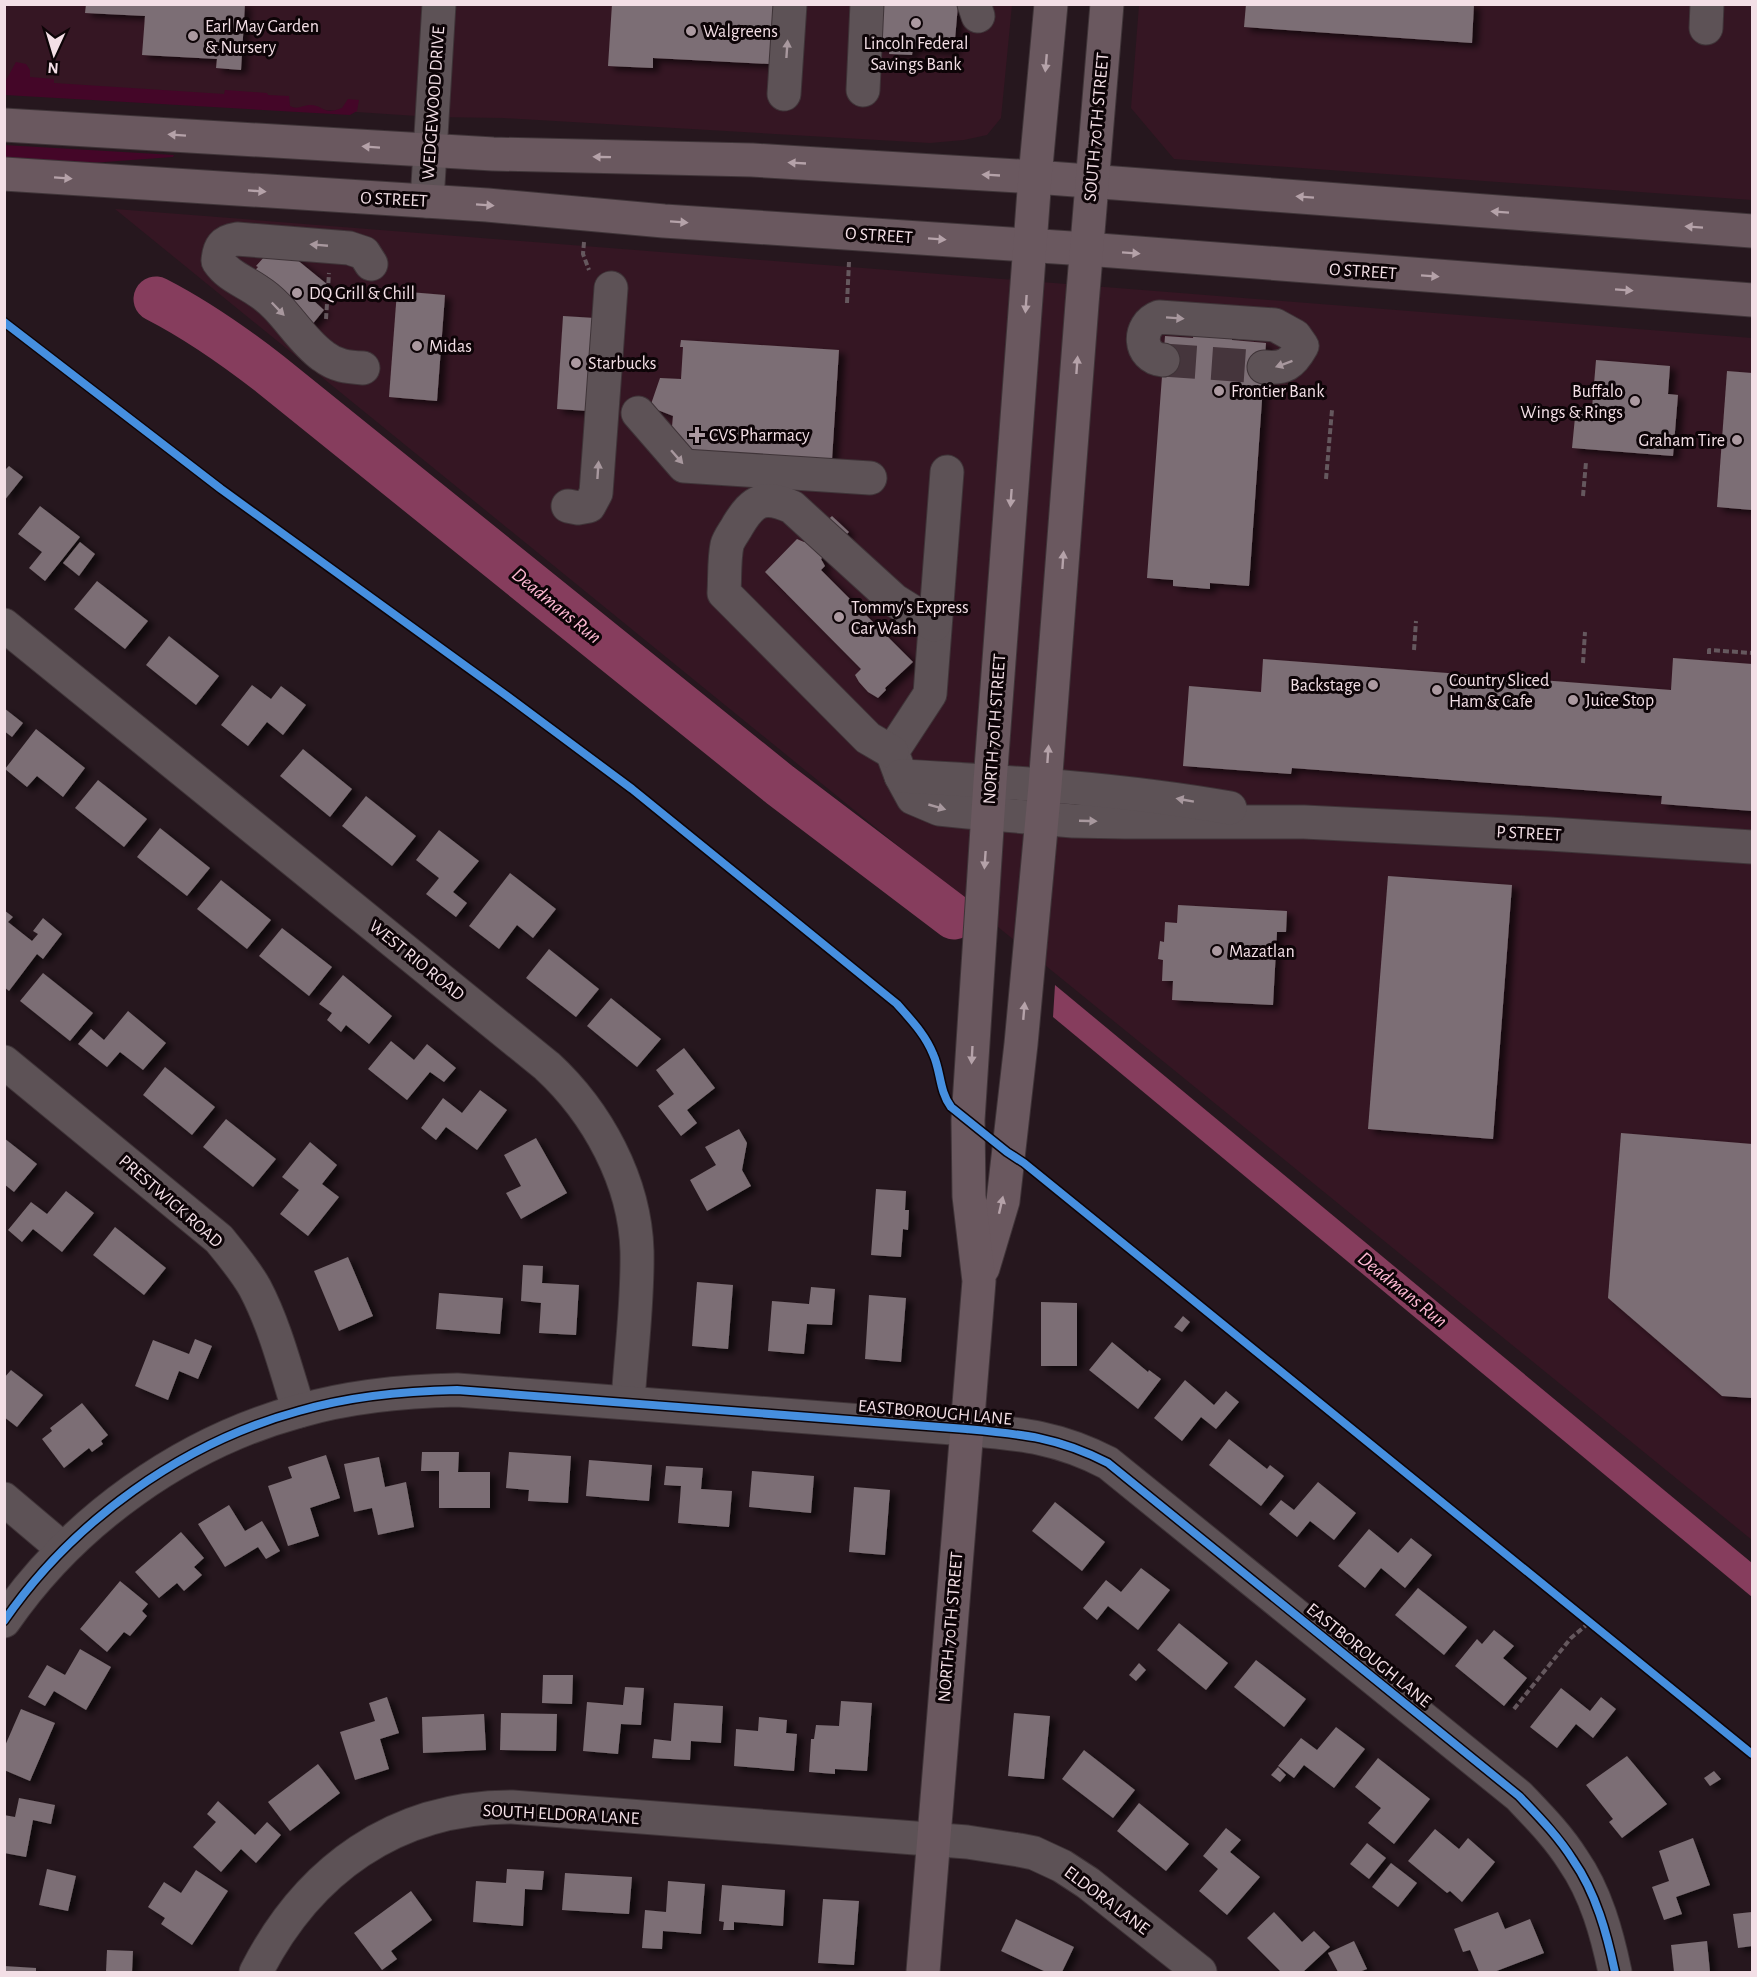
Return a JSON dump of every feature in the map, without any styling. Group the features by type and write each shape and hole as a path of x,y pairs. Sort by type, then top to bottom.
{"main road":[{"path":"1035,177 1051,4"},
{"name":"SOUTH 70TH STREET","path":"1086,249 1107,4"},
{"path":"4,125 509,155 752,160 1035,177 1752,231"},
{"name":"O STREET","path":"4,174 427,201 664,221 1086,249 1752,300"},
{"name":"NORTH 70TH STREET","path":"979,1281 969,1196 968,1120 990,782 1035,177"},
{"name":"NORTH 70TH STREET","path":"923,1972 979,1281 1003,1201 1007,1152 1022,1044 1045,786 1086,249"}],"street":[{"name":"WEDGEWOOD DRIVE","path":"427,201 439,4"},
{"path":"784,94 790,4"},
{"path":"863,90 867,4"},
{"path":"363,368 339,366 323,356 297,330 282,309 224,270 218,261 219,249 226,241 237,239 349,248 364,253 371,264"},
{"path":"568,506 578,508 589,506 596,493 600,281"},
{"path":"1163,360 1155,359 1148,353 1144,347 1143,338 1146,326 1151,320 1159,317 1275,325 1295,336 1302,346 1293,361 1278,368 1264,367"},
{"path":"638,413 684,466 870,478"},
{"path":"934,626 894,600 792,507 777,501 764,500 754,503 747,510 728,543 724,593 896,764 930,694 947,472"},
{"name":"WEST RIO ROAD","path":"4,625 547,1066 574,1094 588,1112 610,1149 624,1185 634,1226 637,1250 636,1288 628,1402"},
{"name":"P STREET","path":"896,764 990,782 1176,798 1305,822"},
{"name":"P STREET","path":"896,764 913,798 939,809 988,814 1186,824 1305,822 1752,847"},
{"name":"PRESTWICK ROAD","path":"4,1062 219,1239 244,1270 263,1306 299,1411"},
{"name":"EASTBOROUGH LANE","path":"4,1621 63,1549 132,1492 196,1452 221,1439 299,1411 373,1395 457,1390 966,1429 1044,1438 1081,1449 1108,1463 1519,1796 1551,1829 1574,1860 1595,1903 1615,1972"},
{"path":"4,1500 63,1549"},
{"name":"SOUTH ELDORA LANE","path":"256,1972 286,1922 312,1891 341,1864 390,1833 418,1821 446,1813 487,1807 512,1808 933,1839"},
{"name":"ELDORA LANE","path":"933,1839 1034,1853 1062,1866 1088,1883 1200,1972"}],"path":[{"path":"584,242 583,254 589,269 600,281"},
{"path":"848,303 849,258"},
{"path":"325,327 330,262"},
{"path":"1326,479 1332,410"},
{"path":"1583,496 1586,462"},
{"path":"1414,650 1416,621"},
{"path":"1583,663 1585,632"},
{"path":"1708,654 1709,650 1752,652"},
{"path":"1581,1614 1599,1629"},
{"path":"1514,1709 1571,1638 1590,1622"}],"shaded area":[{"path":"4,5 1012,5 1001,118 987,135 930,143 503,118 432,117 5,89"},
{"path":"1139,5 1752,5 1752,200 1174,159 1131,108"},
{"path":"16,62 26,64 30,70 30,77 54,79 54,83 224,94 225,90 267,93 268,95 289,96 292,107 314,105 330,111 342,108 348,99 359,100 357,111 350,115 5,95 5,82"},
{"path":"4,145 174,155 173,157 91,163 5,158"},
{"path":"115,209 1752,338 1752,1540"}],"water":[{"path":"1055,985 1752,1563 1752,1597 1053,1017"}],"building":[{"name":"Earl May Garden & Nursery","path":"86,4 245,4 241,70 216,68 217,59 142,55 145,16 85,13"},
{"name":"Walgreens","path":"612,4 774,4 770,64 653,58 653,68 608,66"},
{"name":"Lincoln Federal Savings Bank","path":"877,4 958,5 954,51 913,48 912,55 889,54 890,47 875,46"},
{"path":"1246,4 1474,4 1472,43 1244,27"},
{"name":"DQ Grill & Chill","path":"274,246 290,254 328,285 314,301 324,310 311,326 251,275"},
{"name":"Midas","path":"397,291 445,295 437,401 389,397"},
{"name":"Starbucks","path":"563,316 595,318 588,411 557,409"},
{"path":"1194,331 1232,334 1232,340 1266,343 1249,586 1210,583 1210,589 1173,586 1173,580 1147,578 1165,336 1193,338"},
{"name":"CVS Pharmacy","path":"681,340 839,350 832,460 683,451 671,437 673,416 650,407 660,378 681,379 683,347 680,347"},
{"name":"Buffalo Wings & Rings","path":"1596,360 1670,366 1668,394 1678,395 1673,456 1572,448 1576,407 1592,408"},
{"name":"Graham Tire","path":"1727,371 1752,373 1752,510 1717,507"},
{"path":"9,466 23,477 4,501 4,471"},
{"path":"40,506 80,537 45,581 29,568 42,552 18,534"},
{"name":"Tommy's Express Car Wash","path":"832,516 849,532 821,559 825,566 821,570 913,662 885,688 886,690 878,698 868,692 859,682 855,675 861,669 765,572 797,539 804,542"},
{"path":"80,542 95,554 79,576 63,563"},
{"path":"97,581 148,621 125,649 74,609"},
{"path":"169,636 219,676 196,705 146,665"},
{"path":"1673,658 1752,664 1752,811 1661,804 1662,796 1292,768 1291,774 1183,766 1189,686 1261,692 1263,659 1671,690"},
{"path":"252,685 271,699 281,686 306,705 283,735 267,722 248,746 221,725"},
{"path":"4,708 23,723 12,737 4,731"},
{"path":"36,729 85,768 63,797 37,776 27,787 5,769"},
{"path":"303,749 352,789 330,817 280,776"},
{"path":"98,780 147,819 124,847 75,808"},
{"path":"366,796 416,836 392,866 342,826"},
{"path":"160,828 210,868 187,896 137,857"},
{"path":"439,830 479,861 453,892 467,903 456,917 426,894 439,878 416,860"},
{"path":"510,873 556,909 533,938 517,925 499,949 469,926"},
{"path":"1388,876 1512,885 1493,1139 1368,1129"},
{"path":"221,880 271,920 247,949 197,909"},
{"name":"Mazatlan","path":"1178,905 1287,911 1286,932 1277,932 1273,1005 1172,1000 1173,981 1162,981 1163,960 1158,959 1160,941 1164,942 1165,922 1177,923"},
{"path":"4,910 13,917 8,922 32,941 38,934 33,931 43,918 62,934 43,959 37,954 9,991 4,987"},
{"path":"282,928 332,967 309,996 259,956"},
{"path":"549,949 599,989 576,1017 526,978"},
{"path":"43,973 93,1013 70,1041 20,1001"},
{"path":"343,975 392,1016 369,1044 346,1025 341,1032 327,1020 332,1013 319,1004"},
{"path":"611,998 661,1039 637,1067 587,1026"},
{"path":"128,1011 166,1043 143,1070 120,1052 107,1067 78,1044 91,1029 104,1040"},
{"path":"391,1041 414,1060 427,1044 456,1068 444,1082 430,1072 407,1100 368,1069"},
{"path":"684,1048 715,1088 687,1110 697,1123 681,1136 658,1106 674,1094 656,1070"},
{"path":"165,1067 215,1107 192,1135 143,1095"},
{"path":"480,1090 507,1110 477,1150 446,1127 436,1140 421,1128 443,1098 462,1113"},
{"path":"226,1119 276,1159 253,1187 203,1147"},
{"path":"739,1129 747,1143 742,1170 751,1186 707,1211 690,1180 716,1165 705,1147"},
{"path":"1621,1133 1752,1144 1752,1398 1722,1396 1608,1298"},
{"path":"4,1138 37,1164 14,1192 4,1184"},
{"path":"536,1138 567,1193 521,1219 506,1193 521,1186 504,1155"},
{"path":"310,1142 337,1165 322,1184 339,1197 308,1236 280,1214 299,1190 282,1177"},
{"path":"876,1189 906,1191 905,1210 909,1210 908,1230 903,1229 901,1257 871,1255"},
{"path":"66,1191 94,1213 62,1252 33,1229 22,1242 8,1230 31,1202 47,1214"},
{"path":"115,1227 166,1268 144,1295 93,1255"},
{"path":"348,1257 373,1316 339,1331 314,1271"},
{"path":"523,1265 543,1266 542,1283 579,1285 576,1335 539,1333 541,1303 521,1301"},
{"path":"697,1282 733,1285 728,1349 692,1346"},
{"path":"811,1287 835,1289 832,1325 807,1324 804,1354 768,1351 772,1301 809,1304"},
{"path":"439,1293 503,1298 500,1334 436,1329"},
{"path":"869,1295 906,1298 901,1362 865,1359"},
{"path":"1041,1302 1077,1303 1077,1366 1041,1366"},
{"path":"1183,1316 1190,1322 1182,1332 1174,1327"},
{"path":"195,1339 212,1346 198,1379 179,1371 168,1400 135,1386 153,1340 189,1354"},
{"path":"1112,1342 1148,1372 1149,1370 1161,1379 1138,1409 1089,1370"},
{"path":"11,1370 43,1395 17,1427 4,1417 4,1378"},
{"path":"1185,1380 1214,1405 1226,1391 1239,1402 1216,1429 1201,1417 1182,1441 1154,1418"},
{"path":"82,1403 108,1435 101,1441 103,1444 92,1452 89,1448 64,1468 42,1439 52,1431 50,1428"},
{"path":"1229,1439 1267,1469 1270,1465 1284,1476 1261,1506 1209,1465"},
{"path":"422,1452 459,1452 458,1472 490,1472 490,1508 439,1508 439,1471 421,1471"},
{"path":"509,1452 571,1456 568,1503 528,1501 529,1490 506,1488"},
{"path":"326,1455 340,1498 310,1508 319,1536 288,1546 268,1486 292,1478 288,1467"},
{"path":"379,1457 385,1487 406,1482 414,1527 378,1535 372,1508 354,1512 344,1464"},
{"path":"589,1460 652,1465 649,1501 586,1496"},
{"path":"666,1466 703,1468 701,1489 732,1491 729,1527 678,1523 681,1486 664,1485"},
{"path":"752,1471 814,1476 811,1513 749,1507"},
{"path":"1318,1482 1356,1513 1334,1540 1310,1521 1297,1537 1269,1514 1281,1500 1294,1510"},
{"path":"854,1487 890,1490 885,1555 849,1552"},
{"path":"1055,1502 1105,1542 1082,1571 1032,1531"},
{"path":"229,1505 245,1531 262,1521 280,1551 266,1559 258,1547 225,1567 198,1524"},
{"path":"1369,1529 1398,1553 1411,1538 1432,1555 1405,1588 1381,1568 1365,1588 1338,1566"},
{"path":"181,1532 204,1558 194,1567 202,1575 184,1591 177,1583 159,1598 135,1572"},
{"path":"1141,1568 1170,1590 1138,1630 1108,1606 1097,1620 1083,1608 1106,1580 1121,1592"},
{"path":"120,1581 148,1604 142,1611 147,1616 130,1636 124,1632 107,1652 80,1629"},
{"path":"1418,1588 1467,1627 1444,1655 1395,1615"},
{"path":"1179,1623 1228,1663 1206,1690 1157,1650"},
{"path":"1494,1630 1514,1646 1503,1658 1527,1678 1504,1706 1455,1666 1477,1639 1482,1644"},
{"path":"80,1649 111,1667 86,1710 54,1691 45,1706 28,1697 47,1665 65,1675"},
{"path":"1256,1660 1306,1699 1284,1727 1234,1687"},
{"path":"1139,1663 1146,1670 1136,1681 1129,1675"},
{"path":"543,1675 573,1675 572,1704 542,1703"},
{"path":"625,1687 644,1688 641,1725 621,1724 618,1754 583,1751 587,1702 623,1705"},
{"path":"1561,1688 1590,1711 1601,1697 1616,1709 1593,1738 1576,1724 1557,1748 1530,1727"},
{"path":"387,1697 399,1733 380,1739 389,1769 355,1780 340,1732 375,1721 369,1703"},
{"path":"841,1701 872,1703 867,1771 835,1769 835,1774 809,1772 811,1739 814,1739 816,1725 839,1726"},
{"path":"674,1703 723,1706 721,1743 691,1741 690,1760 652,1758 654,1739 671,1741"},
{"path":"21,1709 55,1723 30,1781 4,1770 4,1748"},
{"path":"501,1713 557,1714 556,1751 500,1750"},
{"path":"1014,1713 1050,1716 1044,1779 1008,1776"},
{"path":"484,1714 486,1750 423,1753 422,1717"},
{"path":"759,1717 787,1720 786,1733 797,1734 794,1771 734,1766 736,1729 758,1731"},
{"path":"1336,1727 1365,1749 1334,1788 1304,1765 1294,1778 1278,1766 1301,1738 1317,1750"},
{"path":"1084,1750 1135,1790 1113,1818 1062,1779"},
{"path":"1627,1756 1667,1804 1622,1838 1609,1822 1613,1819 1586,1785"},
{"path":"1378,1758 1430,1799 1394,1844 1368,1823 1381,1808 1355,1787"},
{"path":"318,1764 340,1793 290,1831 268,1802"},
{"path":"1278,1767 1286,1775 1280,1782 1271,1775"},
{"path":"1714,1771 1721,1779 1710,1786 1704,1778"},
{"path":"19,1798 55,1805 51,1824 33,1820 26,1857 4,1853 4,1815 15,1817"},
{"path":"218,1801 255,1835 267,1822 281,1835 256,1863 241,1849 221,1872 193,1847 216,1822 207,1814"},
{"path":"1139,1803 1189,1844 1166,1871 1117,1831"},
{"path":"1226,1828 1241,1840 1230,1852 1260,1877 1227,1915 1199,1891 1218,1869 1203,1856"},
{"path":"1435,1829 1459,1849 1468,1838 1495,1862 1462,1902 1450,1891 1447,1893 1408,1861"},
{"path":"1693,1838 1710,1885 1676,1897 1682,1914 1664,1920 1652,1887 1669,1881 1659,1851"},
{"path":"1367,1843 1386,1858 1369,1879 1350,1864"},
{"path":"1391,1863 1417,1883 1398,1907 1372,1887"},
{"path":"47,1869 76,1876 68,1911 39,1905"},
{"path":"507,1869 544,1871 542,1890 525,1889 523,1926 473,1922 476,1881 506,1883"},
{"path":"196,1870 228,1891 192,1945 161,1924 165,1918 148,1907 164,1882 181,1893"},
{"path":"565,1873 632,1877 629,1914 562,1910"},
{"path":"668,1881 705,1884 701,1934 663,1931 662,1949 642,1948 645,1910 666,1912"},
{"path":"722,1885 785,1890 783,1926 734,1922 734,1930 723,1930 724,1922 719,1921"},
{"path":"411,1891 432,1920 391,1951 397,1959 382,1970 354,1933"},
{"path":"823,1899 859,1901 854,1965 818,1963"},
{"path":"1274,1912 1302,1942 1314,1931 1330,1947 1303,1972 1281,1972 1247,1938"},
{"path":"1498,1912 1505,1929 1530,1919 1544,1953 1494,1972 1479,1972 1470,1950 1463,1952 1454,1929"},
{"path":"1752,1912 1752,1946 1738,1948 1733,1914"},
{"path":"1016,1919 1074,1947 1062,1972 1046,1972 1001,1951"},
{"path":"1354,1941 1367,1969 1359,1972 1338,1972 1328,1953"},
{"path":"1707,1941 1710,1972 1674,1972 1671,1945"},
{"path":"107,1950 133,1951 132,1972 106,1972"},
{"path":"4,1966 36,1968 36,1972 4,1972"}],"waterway":[{"name":"Deadmans Run","path":"156,299 243,353 780,785 954,917"}],"tunnel":[{"path":"1163,360 1264,367"}],"cycle path":[{"path":"4,322 221,489 632,789 897,1004 930,1047 944,1094 951,1107 1024,1163 1752,1754"},
{"path":"4,1621 63,1550 134,1490 172,1465 213,1443 256,1425 299,1411 358,1398 397,1393 457,1390 966,1429 1039,1438 1072,1447 1108,1463 1519,1796 1554,1834 1581,1873 1600,1914 1615,1972"}],"place":[{"name":"Lincoln Federal Savings Bank","path":"916,23"},
{"name":"Walgreens","path":"691,31"},
{"name":"Earl May Garden & Nursery","path":"193,36"},
{"name":"DQ Grill & Chill","path":"297,293"},
{"name":"Midas","path":"417,346"},
{"name":"Starbucks","path":"576,363"},
{"name":"Frontier Bank","path":"1219,391"},
{"name":"Buffalo Wings & Rings","path":"1635,401"},
{"name":"CVS Pharmacy","path":"697,435"},
{"name":"Graham Tire","path":"1737,440"},
{"name":"Tommy's Express Car Wash","path":"839,617"},
{"name":"Backstage","path":"1373,685"},
{"name":"Country Sliced Ham & Cafe","path":"1437,690"},
{"name":"Juice Stop","path":"1573,700"},
{"name":"Mazatlan","path":"1217,951"}]}
